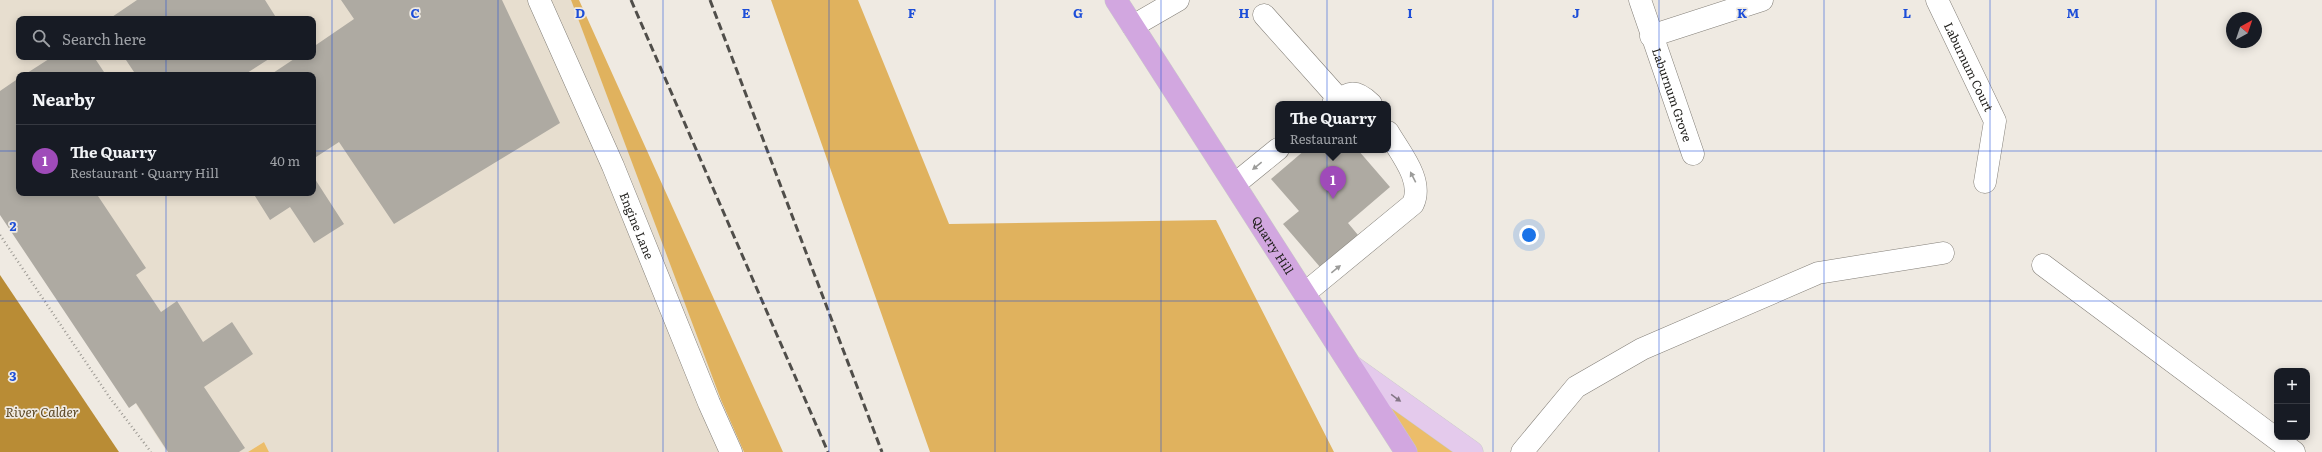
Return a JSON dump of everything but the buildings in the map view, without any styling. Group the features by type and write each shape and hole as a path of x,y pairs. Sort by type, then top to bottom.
{"highway":[{"name":"Quarry Hill","path":"1116,0 1353,367"},
{"path":"1353,367 1406,452"}],"main road":[{"name":"Quarry Hill","path":"1353,367 1472,452"}],"street":[{"name":"Engine Lane","path":"539,0 613,166 708,403 732,452"},
{"path":"1133,26 1178,0"},
{"name":"Laburnum Grove","path":"1640,0 1693,154"},
{"name":"Laburnum Grove","path":"1652,36 1762,0"},
{"name":"Laburnum Court","path":"1937,0 1995,121 1985,182"},
{"path":"1264,14 1335,101"},
{"path":"1337,101 1345,95 1353,93 1362,96 1368,101"},
{"path":"1305,293 1413,204 1417,196 1416,182 1391,137"},
{"path":"1235,184 1275,151"},
{"path":"1522,452 1576,387 1642,348 1818,273 1943,253"},
{"path":"2043,266 2294,452"}],"path":[{"path":"0,235 110,398 151,452"}],"shaded area":[{"path":"0,0 571,0 721,400 744,452 269,452 264,442 248,452 167,452 0,194"},
{"path":"571,0 579,0 783,452 744,452 721,400"},
{"path":"771,0 858,0 949,224 1216,220 1334,452 930,452"},
{"path":"1353,367 1472,452 1406,452"},
{"path":"264,442 269,452 248,452"}],"water":[{"name":"River Calder","path":"0,275 119,452 0,452"}],"railway":[{"path":"631,0 828,452"},
{"path":"710,0 882,452"}],"place":[{"name":"The Quarry","path":"1333,199"}]}
